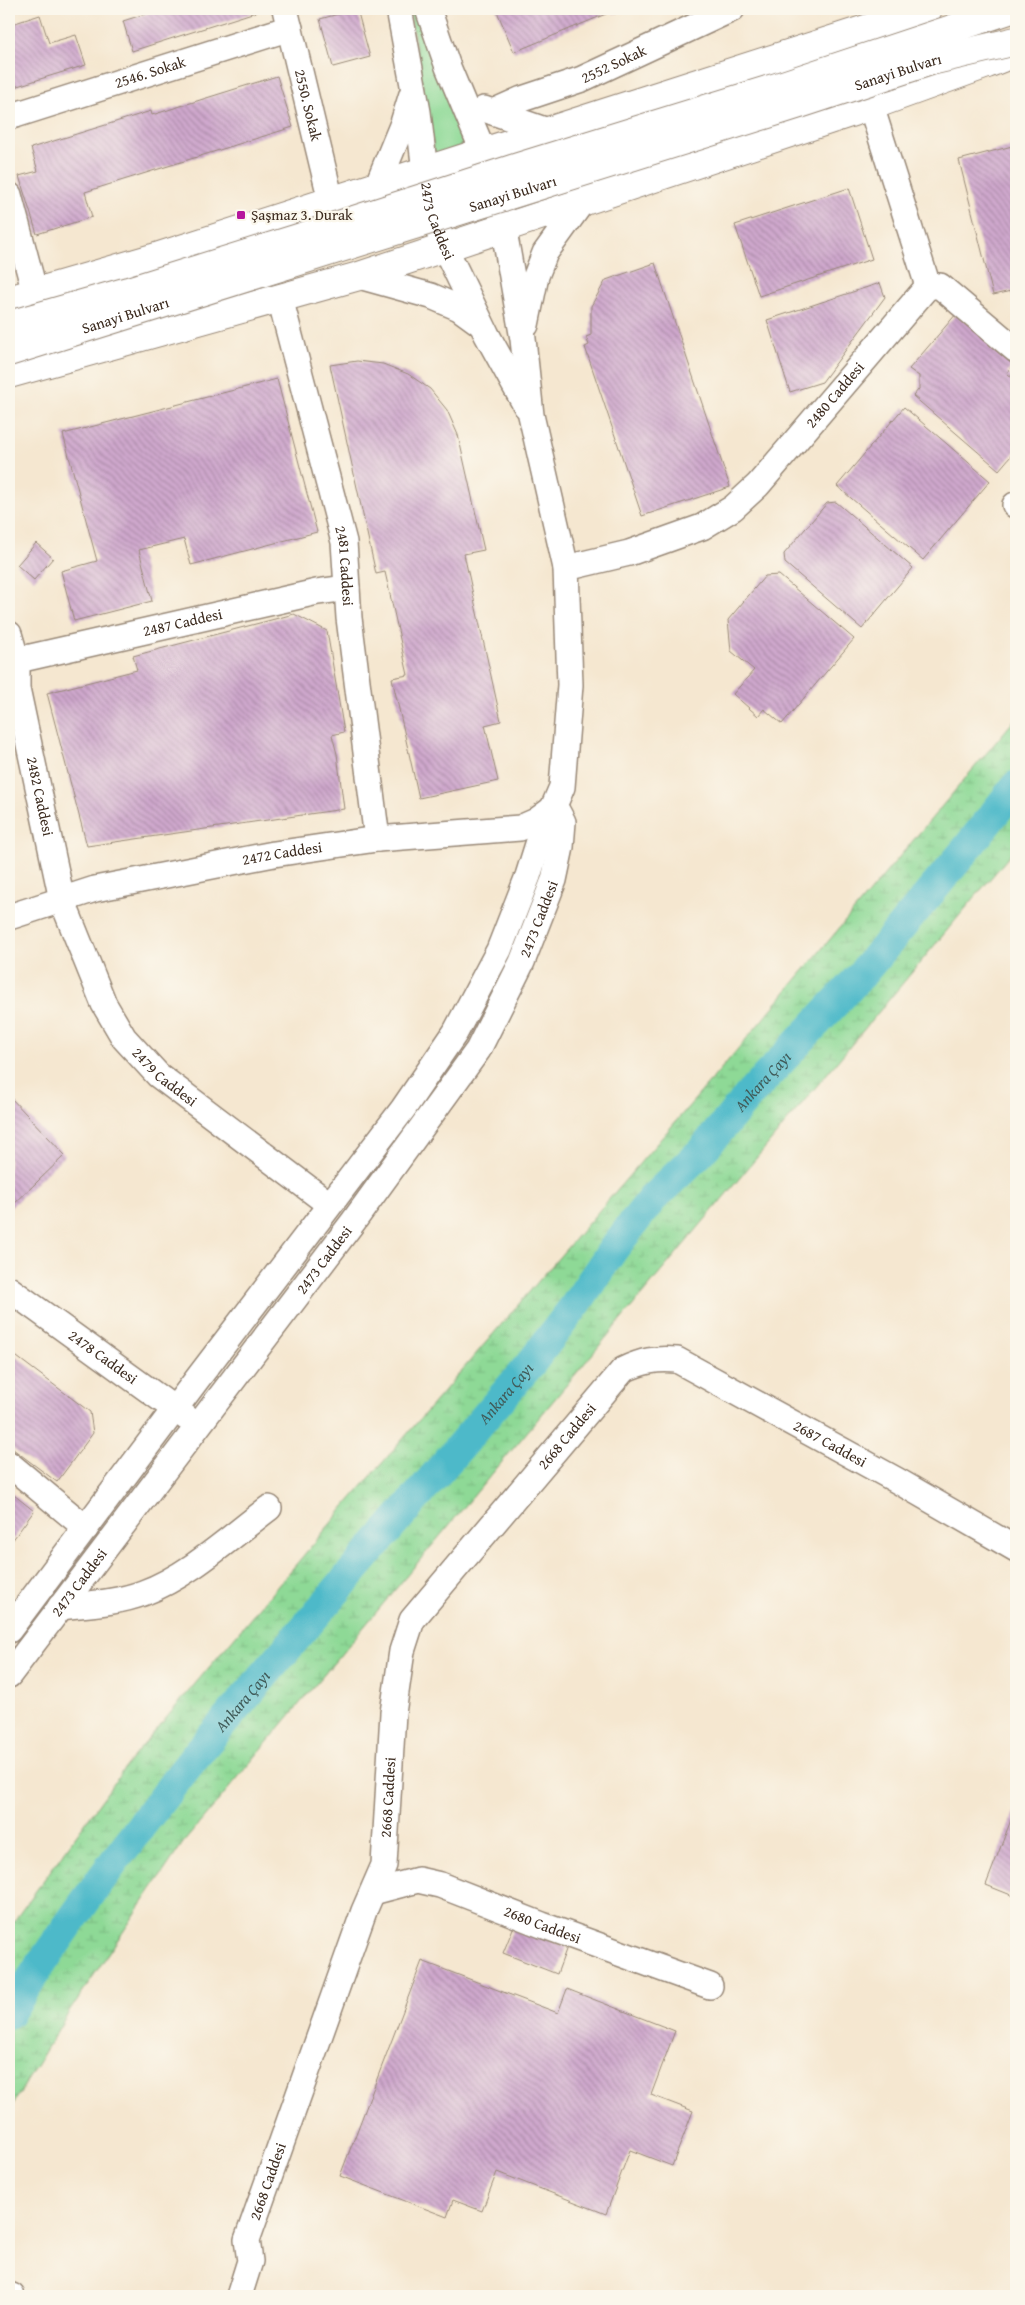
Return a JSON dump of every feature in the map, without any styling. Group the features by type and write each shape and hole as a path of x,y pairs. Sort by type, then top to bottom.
{"main road":[{"path":"9,300 153,258 552,128 764,63 928,9"},
{"name":"Sanayi Bulvarı","path":"9,325 128,291 298,238 518,167 777,87 1012,9"},
{"name":"Sanayi Bulvarı","path":"9,352 803,103 931,61 1016,41"},
{"path":"9,374 356,277 871,106 987,64 1016,47"},
{"path":"552,128 541,154 545,176 556,190 586,200"},
{"path":"331,201 346,204 355,211 365,228 369,247 366,260 356,277"}],"street":[{"name":"2473 Caddesi","path":"398,9 414,86 430,206 445,248 482,325 531,415"},
{"name":"2473 Caddesi","path":"9,1630 329,1204 403,1109 468,1012 499,950 528,876 539,841 562,787 570,685 566,568 531,415 523,339 496,193 483,151 462,102 428,9"},
{"name":"2552 Sokak","path":"493,112 522,99 582,80 732,9"},
{"name":"2546. Sokak","path":"9,117 287,18"},
{"name":"2550. Sokak","path":"287,18 331,201"},
{"path":"378,184 403,122 414,86"},
{"path":"462,102 552,128"},
{"path":"871,106 928,286 940,286 1016,350"},
{"path":"9,195 35,293"},
{"path":"523,339 536,276 545,254 586,200"},
{"path":"356,277 430,296 459,308 482,325"},
{"name":"2480 Caddesi","path":"566,568 629,552 702,528 734,508 758,486 928,286"},
{"name":"2481 Caddesi","path":"280,298 344,542 349,618 377,839"},
{"name":"2487 Caddesi","path":"13,661 317,592 347,588"},
{"name":"2482 Caddesi","path":"9,634 17,688 62,900"},
{"name":"2473 Caddesi","path":"9,1675 359,1214 478,1050 522,962 554,880 561,847 563,822 555,807"},
{"name":"2472 Caddesi","path":"9,917 107,886 254,858 377,839 520,828 555,807"},
{"name":"2479 Caddesi","path":"62,900 104,1004 124,1038 143,1060 158,1075 329,1204"},
{"name":"2478 Caddesi","path":"9,1289 197,1426"},
{"name":"2687 Caddesi","path":"640,1362 658,1358 677,1360 889,1476 1016,1549"},
{"name":"2668 Caddesi","path":"240,2296 250,2261 247,2240 384,1865 393,1713 402,1651 412,1620 623,1370 640,1362"},
{"path":"9,1464 86,1528"},
{"path":"60,1607 116,1601 157,1587 199,1562 269,1508"},
{"name":"2680 Caddesi","path":"373,1892 418,1880 440,1885 542,1925 710,1986"}],"green space":[{"path":"409,9 418,9 464,145 435,156"},
{"path":"1016,718 1016,848 183,1843 65,2018 9,2111 9,1928 129,1762 347,1504 726,1063"}],"building":[{"path":"161,9 265,9 132,51 123,21"},
{"path":"357,9 370,57 333,67 320,19"},
{"path":"496,9 627,9 614,14 613,11 514,52"},
{"path":"40,15 49,43 76,35 86,65 14,87 9,70 9,25"},
{"path":"277,76 293,127 85,192 92,217 37,234 19,176 38,171 31,148 151,111 152,115"},
{"path":"1016,145 1016,308 1011,291 993,295 959,160"},
{"path":"849,188 872,259 759,296 735,225"},
{"path":"655,263 730,487 642,516 585,347 589,345 586,337 591,335 591,306 606,280"},
{"path":"880,283 885,297 822,382 790,392 767,320"},
{"path":"957,313 1015,362 1007,373 1016,381 1016,450 999,470 913,396 919,389 919,376 909,369"},
{"path":"357,361 383,364 408,374 430,389 447,410 458,435 484,550 464,554 501,721 485,725 498,781 419,798 392,678 408,675 385,572 376,574 330,365"},
{"path":"277,379 317,532 191,565 184,539 139,550 152,601 74,621 61,571 97,561 63,434"},
{"path":"904,407 990,481 923,560 837,486"},
{"path":"836,502 913,568 862,629 785,563 784,554 827,503"},
{"path":"36,543 53,558 34,580 17,565"},
{"path":"779,575 854,639 782,724 764,709 758,716 733,694 754,670 731,651 728,620 765,576"},
{"path":"294,614 327,631 344,732 332,735 337,754 344,809 87,846 47,693 137,670 133,656"},
{"path":"9,1096 65,1155 9,1209"},
{"path":"9,1351 90,1412 93,1433 57,1482 9,1446"},
{"path":"9,1491 34,1511 9,1545"},
{"path":"1016,1807 1016,1897 986,1885"},
{"path":"514,1926 567,1947 557,1974 503,1953"},
{"path":"422,1961 558,2013 567,1989 675,2031 651,2095 693,2111 672,2166 630,2150 606,2214 497,2172 482,2211 453,2200 447,2217 340,2176"}],"waterway":[{"name":"Ankara Çayı","path":"9,2013 78,1911 201,1749 532,1362 576,1304 614,1248 652,1199 701,1152 750,1094 861,975 964,852 1016,786"}],"place":[{"name":"Şaşmaz 3. Durak","path":"241,215"}]}
